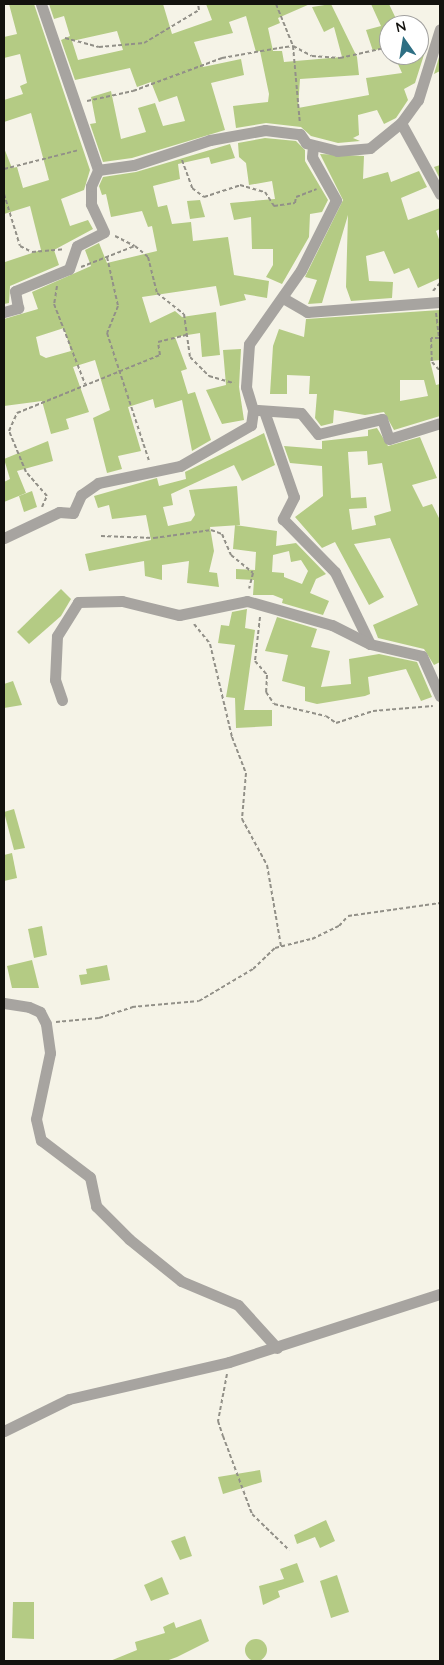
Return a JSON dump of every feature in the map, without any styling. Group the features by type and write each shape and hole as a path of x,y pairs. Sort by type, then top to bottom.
{"street":[{"path":"4,312 18,308 15,291 56,276 69,269 77,246 104,232 91,204 90,186 98,170 41,4"},
{"path":"98,170 134,165 179,150 245,132 300,134 314,146 337,151 370,148 401,123 418,100 440,28"},
{"path":"401,123 440,194"},
{"path":"314,146 312,157 336,200 283,298 249,344 246,386 294,497 283,518 335,572 370,644"},
{"path":"283,298 307,312 438,302"},
{"path":"4,538 59,512 73,513 81,495 98,483 157,472 202,456 251,424 258,410"},
{"path":"258,410 301,413 318,434 382,419 389,439 440,423"},
{"path":"62,700 55,680 57,636 78,602 122,601 179,615 247,601 332,625 370,644 422,656 437,676 440,696"},
{"path":"4,1002 29,1006 40,1012 46,1024 50,1053 36,1119 41,1140 90,1177 96,1206 129,1239 181,1280 238,1305 277,1348"},
{"path":"4,1431 69,1399 230,1362 440,1294"}],"path":[{"path":"53,40 72,37 99,47 144,43 199,10 198,4"},
{"path":"276,4 293,46 301,99 300,134"},
{"path":"75,105 133,91 222,58 293,46 312,56 340,58 379,49"},
{"path":"4,169 89,148"},
{"path":"179,150 192,188 204,197 240,185 265,192 274,206 295,203 296,197 315,192 324,177"},
{"path":"4,194 20,246 32,252 77,246"},
{"path":"104,232 135,246 148,257 157,293 184,314 190,357 209,376 246,386"},
{"path":"69,269 135,246"},
{"path":"107,257 118,306 107,333 143,450 157,472"},
{"path":"56,276 54,304 85,384"},
{"path":"440,283 434,285 438,302 439,338 431,338 432,362 440,371"},
{"path":"34,525 47,496 26,472 9,431 17,414 52,402 85,384 160,355 158,342 188,335"},
{"path":"101,536 154,538 211,530 222,534 231,555 253,573 247,601"},
{"path":"265,606 255,643 255,661 267,675 266,692 274,704 326,716 336,723 373,711 440,705"},
{"path":"179,615 199,626 210,644 229,729 246,774 242,819 268,865 281,946"},
{"path":"46,1024 99,1018 132,1007 199,1001 253,969 281,946 312,939 357,912 440,903"},
{"path":"230,1362 220,1405 223,1436 252,1514 289,1550"}],"building":[{"path":"9,4 34,4 90,170 84,190 61,199 70,226 88,220 93,229 54,250 59,265 10,286 9,303 4,304 5,262 41,250 30,206 4,214 4,148 12,168 17,167 23,188 49,180 31,113 4,122 4,100 23,94 20,86 27,83 20,54 4,58 4,37 17,34"},
{"path":"49,4 163,4 172,34 212,20 206,4 310,4 278,18 280,23 268,28 273,51 282,51 284,62 342,57 334,27 324,32 312,7 331,4 357,57 359,75 300,79 298,108 369,95 366,78 402,73 398,65 421,65 415,83 404,89 408,100 396,118 384,124 377,110 358,115 359,135 353,138 360,141 338,143 311,136 301,127 266,123 236,128 233,106 268,102 269,94 260,51 256,52 246,16 229,22 233,33 194,42 203,67 241,59 244,75 211,83 225,130 132,158 103,162 90,124 96,123 91,97 111,91 121,139 146,132 138,108 155,103 163,126 185,121 177,96 159,102 151,82 137,87 130,68 75,80 61,40 70,36 64,16 54,19","holes":["117,31 123,50 78,60 72,41"]},
{"path":"371,4 389,4 394,15 379,15 379,22"},
{"path":"379,27 379,49 373,51 366,30"},
{"path":"440,54 440,71 434,74"},
{"path":"265,138 296,141 305,150 305,161 328,200 322,212 310,214 309,237 282,284 266,277 273,265 273,249 252,249 251,217 234,220 230,203 275,199 272,181 249,185 246,163 239,157 238,143"},
{"path":"230,144 235,158 211,164 209,157 178,164 180,179 153,186 158,207 167,205 172,224 191,222 193,241 228,237 234,275 269,281 267,298 244,294 246,300 220,306 216,286 142,297 150,323 175,311 182,317 216,312 220,355 202,357 200,333 175,337 187,369 181,371 188,394 195,392 211,440 192,451 182,400 155,408 153,399 128,407 141,451 118,456 122,469 107,473 93,418 110,410 95,360 73,367 89,412 66,419 69,429 51,434 42,401 4,406 4,319 38,309 32,292 91,266 85,250 99,243 107,263 157,251 152,226 148,227 142,211 111,217 106,194 102,195 99,186 103,177 136,172","holes":["64,328 71,351 46,358 40,355 36,337"]},
{"path":"320,154 364,156 363,179 388,172 391,182 419,171 427,187 401,198 408,220 440,208 440,229 436,231 440,242 440,278 418,288 409,268 394,274 384,251 366,256 369,281 393,282 392,298 351,301 346,287 348,215 322,303 308,304 317,280 305,277 343,200"},
{"path":"440,165 440,179 434,167"},
{"path":"200,200 205,217 190,219 187,201"},
{"path":"440,310 440,360 430,361 436,385 440,384 440,416 394,430 384,412 365,415 334,410 333,423 321,426 315,418 317,394 309,394 310,376 287,375 287,394 270,394 273,346 279,329 304,337 306,319","holes":["400,380 424,380 428,396 400,401"]},
{"path":"241,349 239,387 244,420 222,424 206,390 226,385 223,350"},
{"path":"377,428 388,446 420,437 437,478 412,485 423,507 432,504 440,520 440,662 434,665 424,649 378,638 373,625 418,605 390,538 354,544 384,597 369,605 335,542 322,548 295,517 323,496 322,466 290,463 284,446 322,449 322,441 368,436 368,430","holes":["367,451 368,465 382,463 391,511 374,516 376,525 352,530 349,509 367,508 366,497 351,498 348,452"]},
{"path":"264,433 275,465 242,481 234,465 171,494 173,505 163,507 168,526 191,521 195,515 189,490 237,486 240,525 210,527 214,551 209,572 217,573 219,587 187,583 189,561 162,565 162,580 145,576 144,561 89,571 85,554 151,540 146,515 112,519 109,505 98,508 94,496 157,478 159,486 186,479 185,472"},
{"path":"48,441 53,461 17,471 26,493 4,502 4,482 10,479 4,459"},
{"path":"32,491 37,507 24,512 19,496"},
{"path":"235,525 277,531 276,546 296,543 326,574 316,579 310,593 329,601 323,615 282,603 283,599 273,595 253,595 254,580 236,579 236,569 255,570 256,552 233,549","holes":["289,551 291,562 301,560 308,571 302,584 284,577 284,573 272,572 273,555"]},
{"path":"61,589 71,599 61,616 29,644 17,632"},
{"path":"247,609 245,628 255,630 244,710 272,710 272,726 236,728 235,698 226,697 235,645 218,643 221,625 229,626 232,612"},
{"path":"277,617 317,629 311,647 330,651 321,687 351,684 349,659 379,654 417,662 432,697 421,701 406,669 368,677 370,694 365,696 317,704 305,701 305,687 282,681 288,655 265,651"},
{"path":"13,681 22,705 4,708 4,684"},
{"path":"14,809 25,848 14,850 4,812"},
{"path":"12,853 17,878 4,881 4,855"},
{"path":"42,926 47,955 34,958 28,929"},
{"path":"32,960 39,988 12,988 7,966"},
{"path":"107,965 110,980 81,985 79,975 87,974 86,969"},
{"path":"260,1470 262,1482 223,1494 218,1477"},
{"path":"326,1520 335,1541 320,1548 315,1537 297,1544 294,1535"},
{"path":"185,1536 192,1556 180,1560 171,1541"},
{"path":"297,1563 304,1582 278,1591 280,1597 263,1605 259,1586 284,1579 280,1569"},
{"path":"337,1575 349,1612 331,1618 320,1581"},
{"path":"162,1577 169,1594 151,1601 144,1585"},
{"path":"13,1602 34,1602 34,1639 12,1638"},
{"path":"201,1619 209,1641 177,1657 166,1661 110,1661 137,1650 135,1642 165,1633 163,1627 174,1622 176,1628"},
{"path":"256,1639 264,1642 267,1650 264,1658 256,1661 248,1658 245,1650 248,1642"}]}
